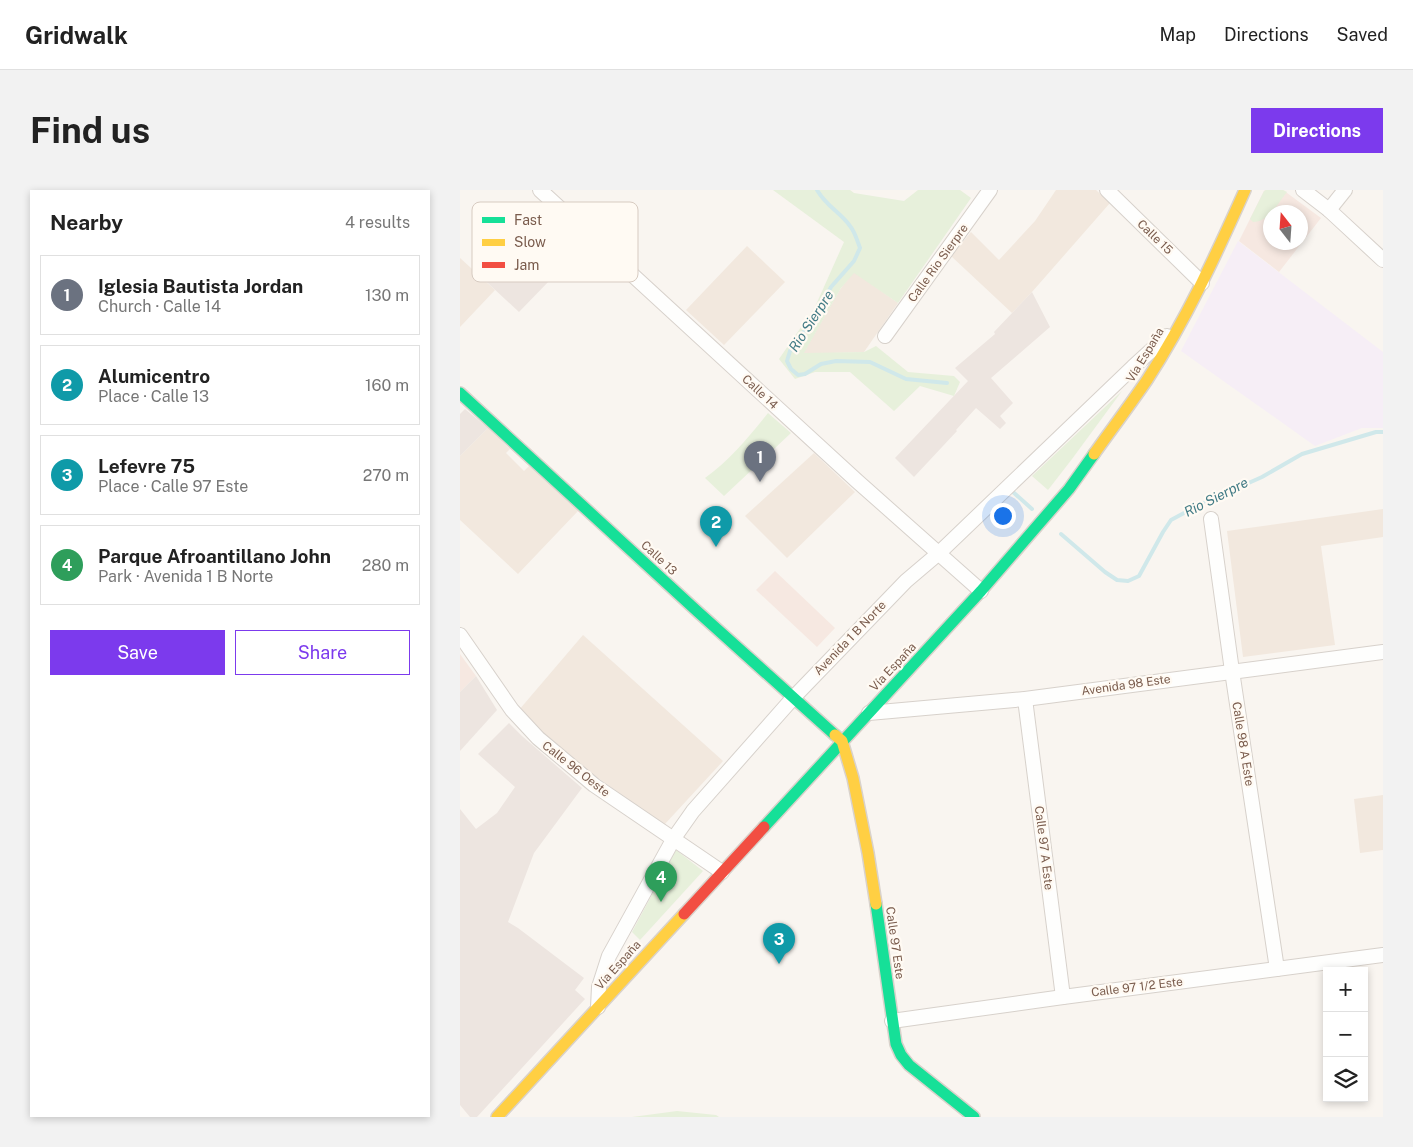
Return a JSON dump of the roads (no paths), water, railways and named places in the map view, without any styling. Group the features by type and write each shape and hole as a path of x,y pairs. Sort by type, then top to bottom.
{"main road":[{"name":"Vía España","path":"497,1117 981,591 1069,490 1147,380 1179,326 1202,283 1245,190"},
{"name":"Calle 13","path":"460,393 842,741"},
{"name":"Calle 97 Este","path":"842,741 864,826 896,1044 901,1055 909,1065 974,1117"}],"street":[{"name":"Calle 14","path":"540,190 553,202"},
{"name":"Calle Rio Sierpre","path":"885,336 990,190"},
{"name":"Calle 15","path":"1107,190 1202,283"},
{"path":"1303,190 1330,210 1383,260"},
{"path":"1330,210 1345,190"},
{"name":"Calle 14","path":"638,280 857,481 981,591"},
{"name":"Avenida 1 B Norte","path":"598,1007 599,987 609,956 674,838 693,811 793,698 906,581 939,553 1133,367 1179,326"},
{"name":"Calle 98 A Este","path":"1211,519 1232,671 1278,968"},
{"name":"Calle 96 Oeste","path":"460,635 512,710 538,738 594,785 722,872"},
{"name":"Avenida 98 Este","path":"869,713 1024,699 1383,652"},
{"name":"Calle 97 A Este","path":"1024,699 1062,997"},
{"name":"Calle 97 1/2 Este","path":"892,1021 1383,955"}],"waterway":[{"name":"Rio Sierpre","path":"817,190 825,201 852,228 860,248 854,261 831,287 817,313 790,351 787,361 791,369 798,375 805,374 821,364 836,361 870,362 906,379 947,383"},
{"name":"Rio Sierpre","path":"1061,534 1105,572 1117,580 1128,581 1139,576 1171,520 1197,506 1262,477 1302,454 1376,432 1383,432"},
{"name":"Rio Sierpre","path":"1013,492 1032,509"}],"place":[{"name":"Iglesia Bautista Jordan","path":"760,482"},
{"name":"Alumicentro","path":"716,547"},
{"name":"Parque Afroantillano John","path":"661,902"},
{"name":"Lefevre 75","path":"779,964"}]}
